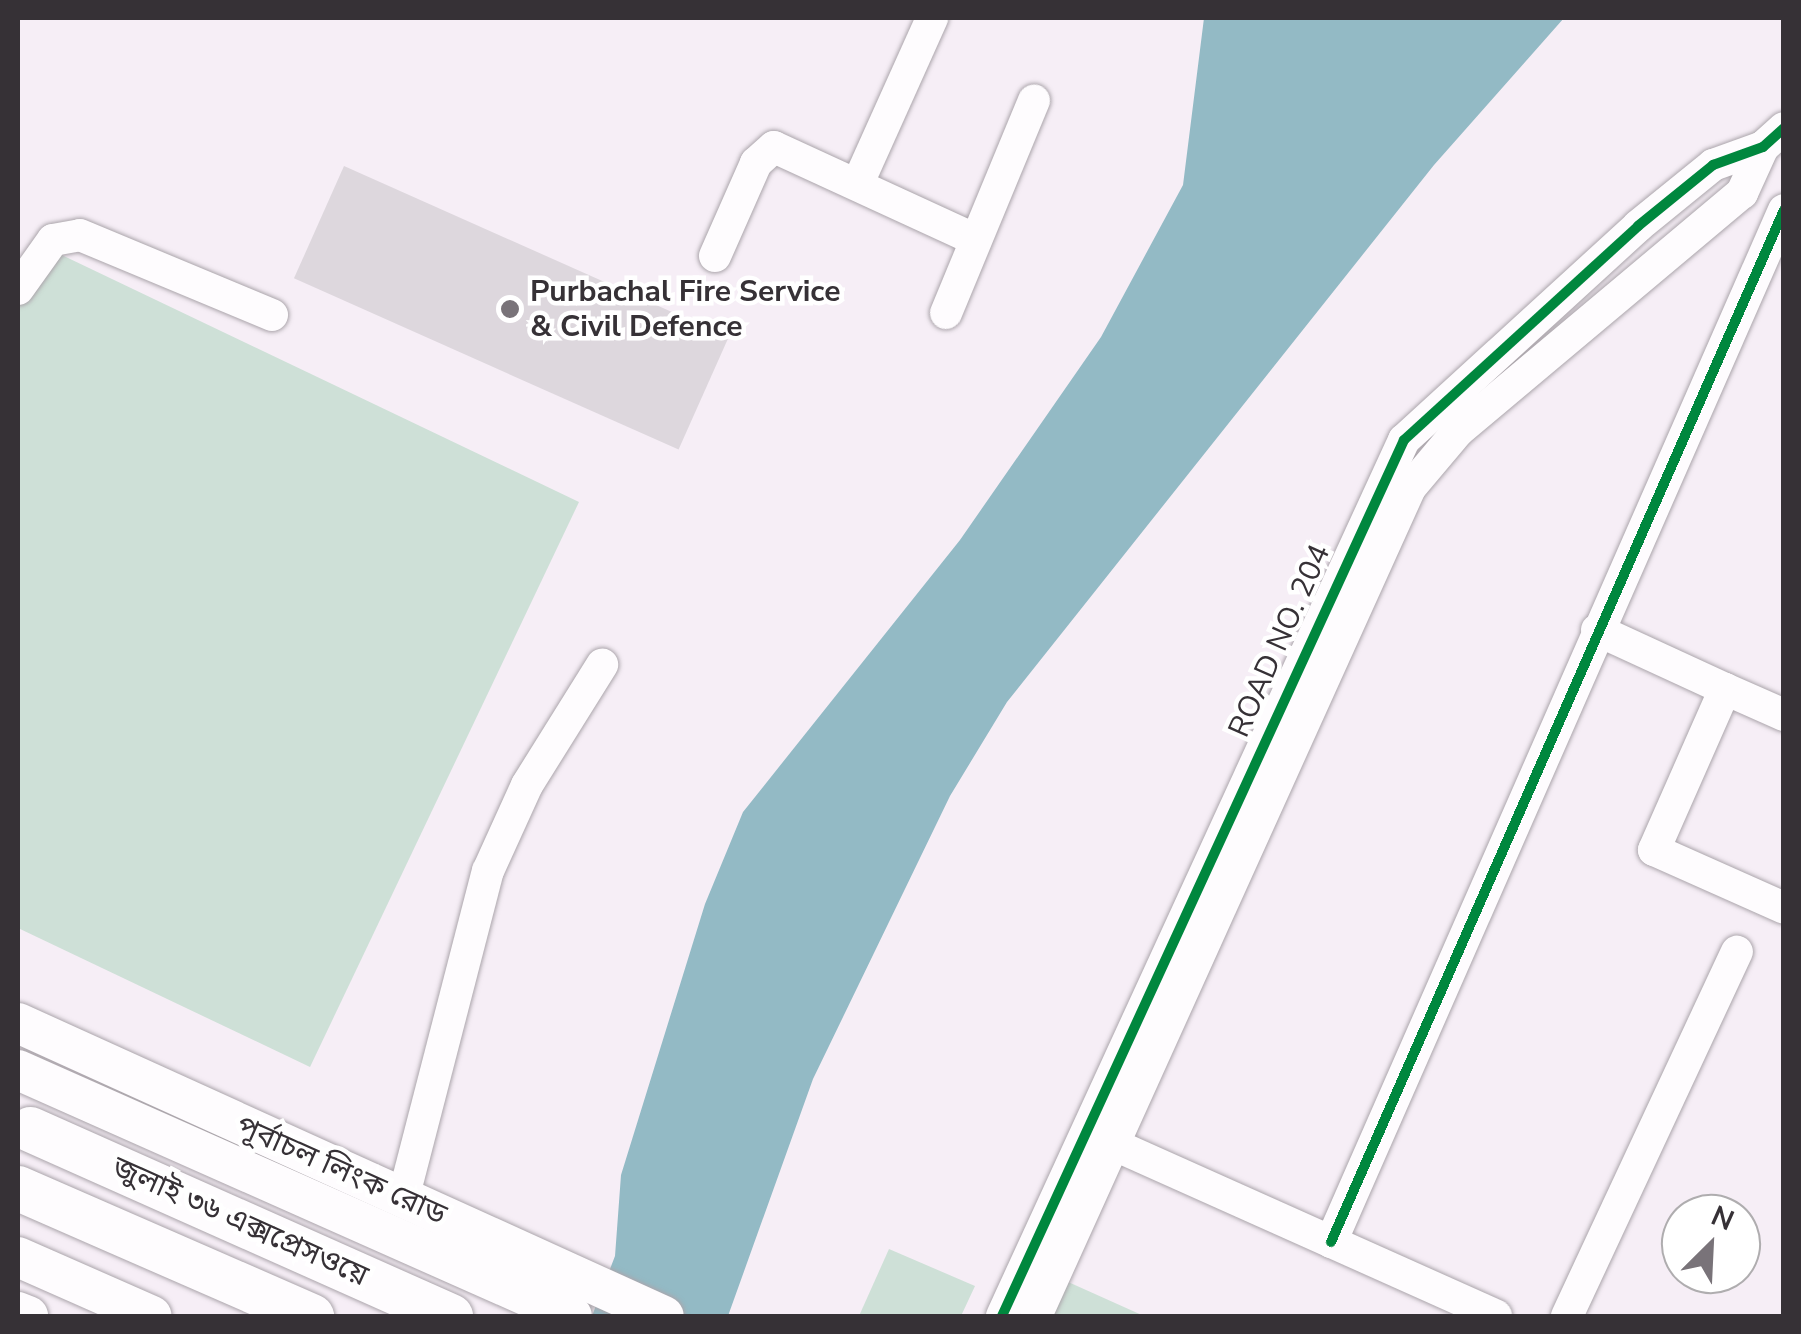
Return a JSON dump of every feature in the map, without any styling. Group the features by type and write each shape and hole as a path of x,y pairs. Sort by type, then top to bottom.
{"highway":[{"name":"জুলাই ৩৬ এক্সপ্রেসওয়ে","path":"30,1129 431,1308"},
{"name":"জুলাই ৩৬ এক্সপ্রেসওয়ে","path":"18,1188 311,1316"}],"main road":[{"name":"পূর্বাচল লিংক রোড","path":"18,1023 664,1316"},
{"path":"18,1070 572,1316"},
{"path":"18,1257 152,1316"},
{"path":"18,1312 28,1316"}],"street":[{"path":"858,183 932,18"},
{"path":"946,313 1034,101"},
{"name":"ROAD NO. 204","path":"1036,1316 1100,1139 1384,471 1436,404 1638,226 1713,165 1774,138"},
{"name":"ROAD NO. 204","path":"1002,1316 1100,1139 1410,488 1458,431 1742,192 1774,138"},
{"path":"715,256 764,150 782,148 976,240"},
{"path":"1331,1242 1784,210"},
{"path":"18,289 53,240 80,235 272,315"},
{"path":"1597,630 1784,715"},
{"path":"403,1199 488,871 527,785 602,666"},
{"path":"1725,689 1654,850 1784,908"},
{"path":"1568,1316 1737,952"},
{"path":"1100,1139 1496,1316"}],"green space":[{"path":"45,247 579,502 310,1067 18,928 18,305"},
{"path":"889,1249 975,1286 961,1316 859,1316"},
{"path":"1066,1281 1144,1316 1050,1316"}],"water":[{"path":"1204,18 1564,18 1434,165 1007,702 950,796 813,1079 728,1316 592,1316 615,1256 621,1175 705,904 743,812 960,540 1101,337 1183,185"}],"building":[{"name":"Purbachal Fire Service & Civil Defence","path":"344,166 729,337 679,450 294,278"}],"cycle path":[{"path":"1002,1316 1404,440 1638,226 1713,165 1763,147 1784,128"},
{"path":"1331,1242 1784,210"}],"place":[{"name":"Purbachal Fire Service & Civil Defence","path":"510,309"}]}
